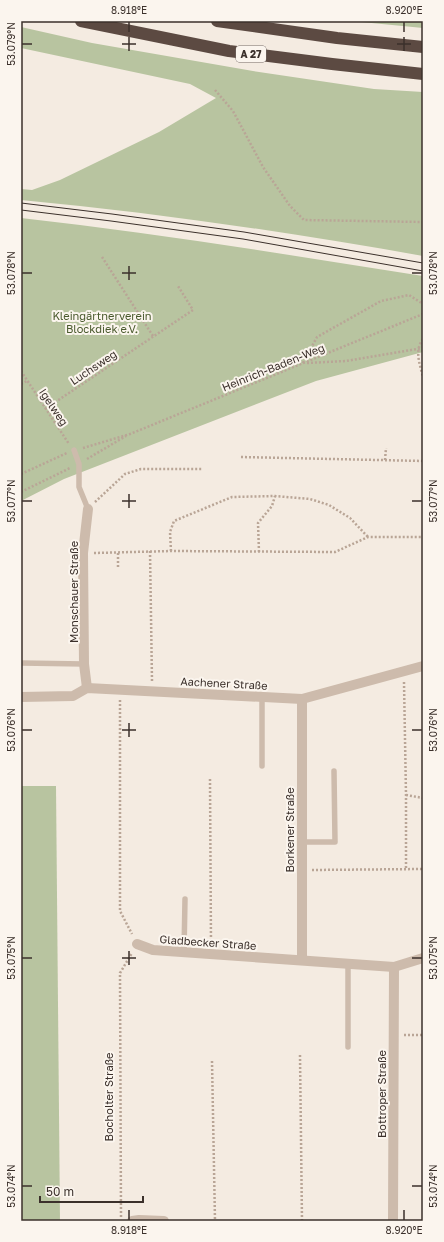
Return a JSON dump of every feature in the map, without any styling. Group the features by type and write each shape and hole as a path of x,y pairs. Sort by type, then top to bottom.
{"highway":[{"name":"A 27","path":"81,21 229,51 423,74"},
{"path":"217,21 337,38 423,47"}],"street":[{"name":"Monschauer Straße","path":"87,688 84,664 83,553 88,508"},
{"name":"Aachener Straße","path":"21,697 73,696 87,688 302,699 423,666"},
{"name":"Borkener Straße","path":"302,699 302,960"},
{"name":"Gladbecker Straße","path":"137,944 153,950 394,967"},
{"path":"394,967 423,958"},
{"name":"Bottroper Straße","path":"393,1221 394,967"},
{"path":"132,1221 164,1221"}],"lane":[{"path":"74,450 79,464 79,488 88,508"},
{"path":"21,664 84,664"},
{"path":"262,697 262,766"},
{"path":"301,842 335,842 334,771"},
{"path":"184,952 185,899"},
{"path":"348,964 348,1047"}],"path":[{"path":"214,90 233,111 263,167 290,206 304,220 423,222"},
{"path":"102,257 152,337"},
{"name":"Luchsweg","path":"45,409 194,310 178,286"},
{"path":"303,363 317,337 382,301 409,295 423,304"},
{"name":"Heinrich-Baden-Weg","path":"130,434 423,314"},
{"path":"423,339 418,349 419,363 423,377"},
{"path":"303,363 346,361 423,348"},
{"name":"Igelweg","path":"21,371 45,409 74,450"},
{"path":"21,384 28,381"},
{"path":"385,460 386,448"},
{"path":"241,457 423,460"},
{"path":"88,508 125,474 141,469 203,469"},
{"path":"171,551 170,532 174,521 232,497 275,496 310,499 329,505 350,518 368,537"},
{"path":"259,552 258,523 272,506 275,496"},
{"path":"83,553 150,551 335,552 368,537 423,537"},
{"path":"150,551 152,691"},
{"path":"118,553 118,569"},
{"path":"403,671 406,869"},
{"path":"120,690 120,911 137,944"},
{"path":"210,779 212,954"},
{"path":"406,795 423,798"},
{"path":"301,870 423,869"},
{"name":"Bocholter Straße","path":"121,1221 120,973 137,944"},
{"path":"393,1035 423,1035"},
{"path":"300,1055 302,1221"},
{"path":"212,1061 215,1221"}],"green space":[{"path":"351,21 423,21 423,28"},
{"path":"21,27 92,43 253,71 374,89 423,92 423,256 223,224 21,200 21,189 32,190 60,180 159,132 216,98 190,84 21,48"},
{"name":"Kleingärtnerverein Blockdiek e.V.","path":"21,218 172,237 423,276 423,352 316,381 64,479 21,501"},
{"path":"21,786 56,786 60,1221 21,1221"}],"tram line":[{"path":"21,203 244,232 423,263"},
{"path":"21,210 243,239 423,271"}]}
